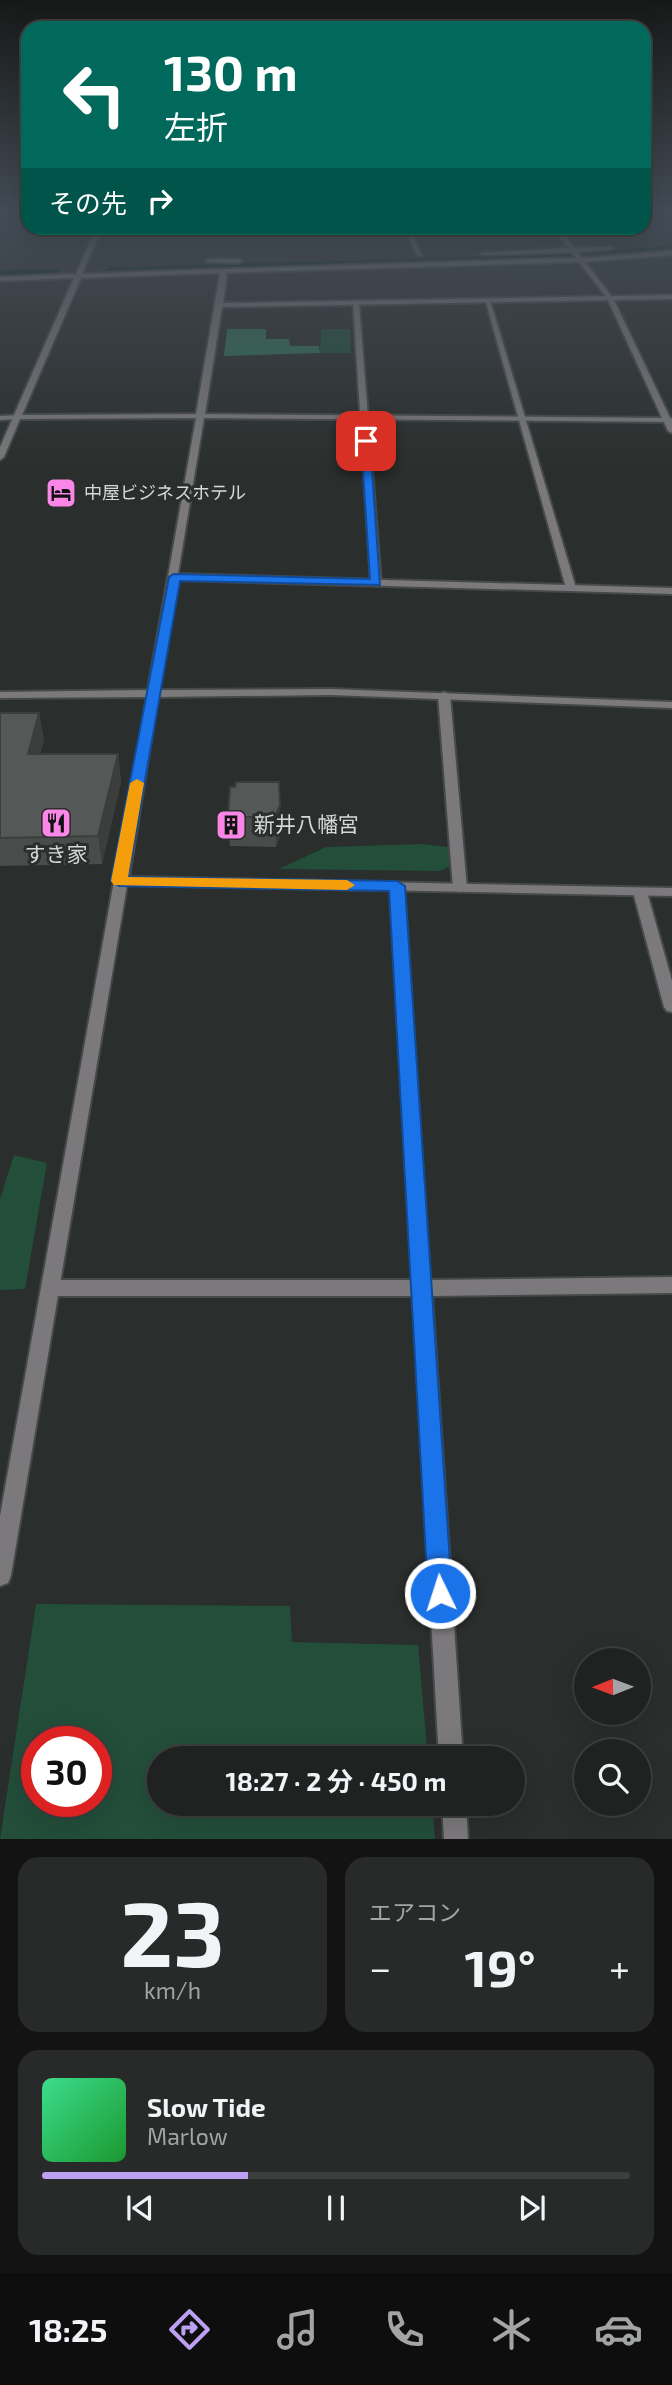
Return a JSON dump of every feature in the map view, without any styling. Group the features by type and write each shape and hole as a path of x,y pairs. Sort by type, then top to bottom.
{"street":[{"path":"0,457 66,301"},
{"path":"0,1575 202,416 219,301"},
{"path":"219,305 451,301"},
{"path":"487,301 571,589"},
{"path":"611,301 672,431"},
{"path":"356,303 376,583"},
{"path":"0,418 202,416 669,420"},
{"path":"174,577 672,591"},
{"path":"0,695 331,692 672,705"},
{"path":"444,695 460,888"},
{"path":"119,881 672,892"},
{"path":"397,886 450,1746"},
{"path":"640,892 672,1007"},
{"path":"51,1288 672,1285"},
{"path":"455,1816 456,1839"}],"green space":[{"path":"227,329 266,329 266,339 289,339 290,346 319,346 320,353 224,356"},
{"path":"321,329 350,329 351,353 320,353"},
{"path":"422,844 449,847 450,866 440,871 279,869 326,847"},
{"path":"14,1155 47,1163 25,1289 0,1290 0,1199"},
{"path":"36,1604 290,1606 292,1642 418,1645 427,1746 147,1746 147,1816 433,1816 435,1839 0,1839"}],"building":[{"path":"0,713 39,713 28,754 118,754 98,836 0,838"},
{"path":"236,782 279,782 280,805 275,817 228,817 230,787 235,787"}],"slow traffic":[{"path":"137,783 119,881 347,885"}],"place":[{"name":"中屋ビジネスホテル","path":"61,493"},
{"name":"すき家","path":"56,823"},
{"name":"新井八幡宮","path":"231,825"}],"route":[{"path":"366,441 376,583 174,577 119,881 397,886 440,1593"}]}
